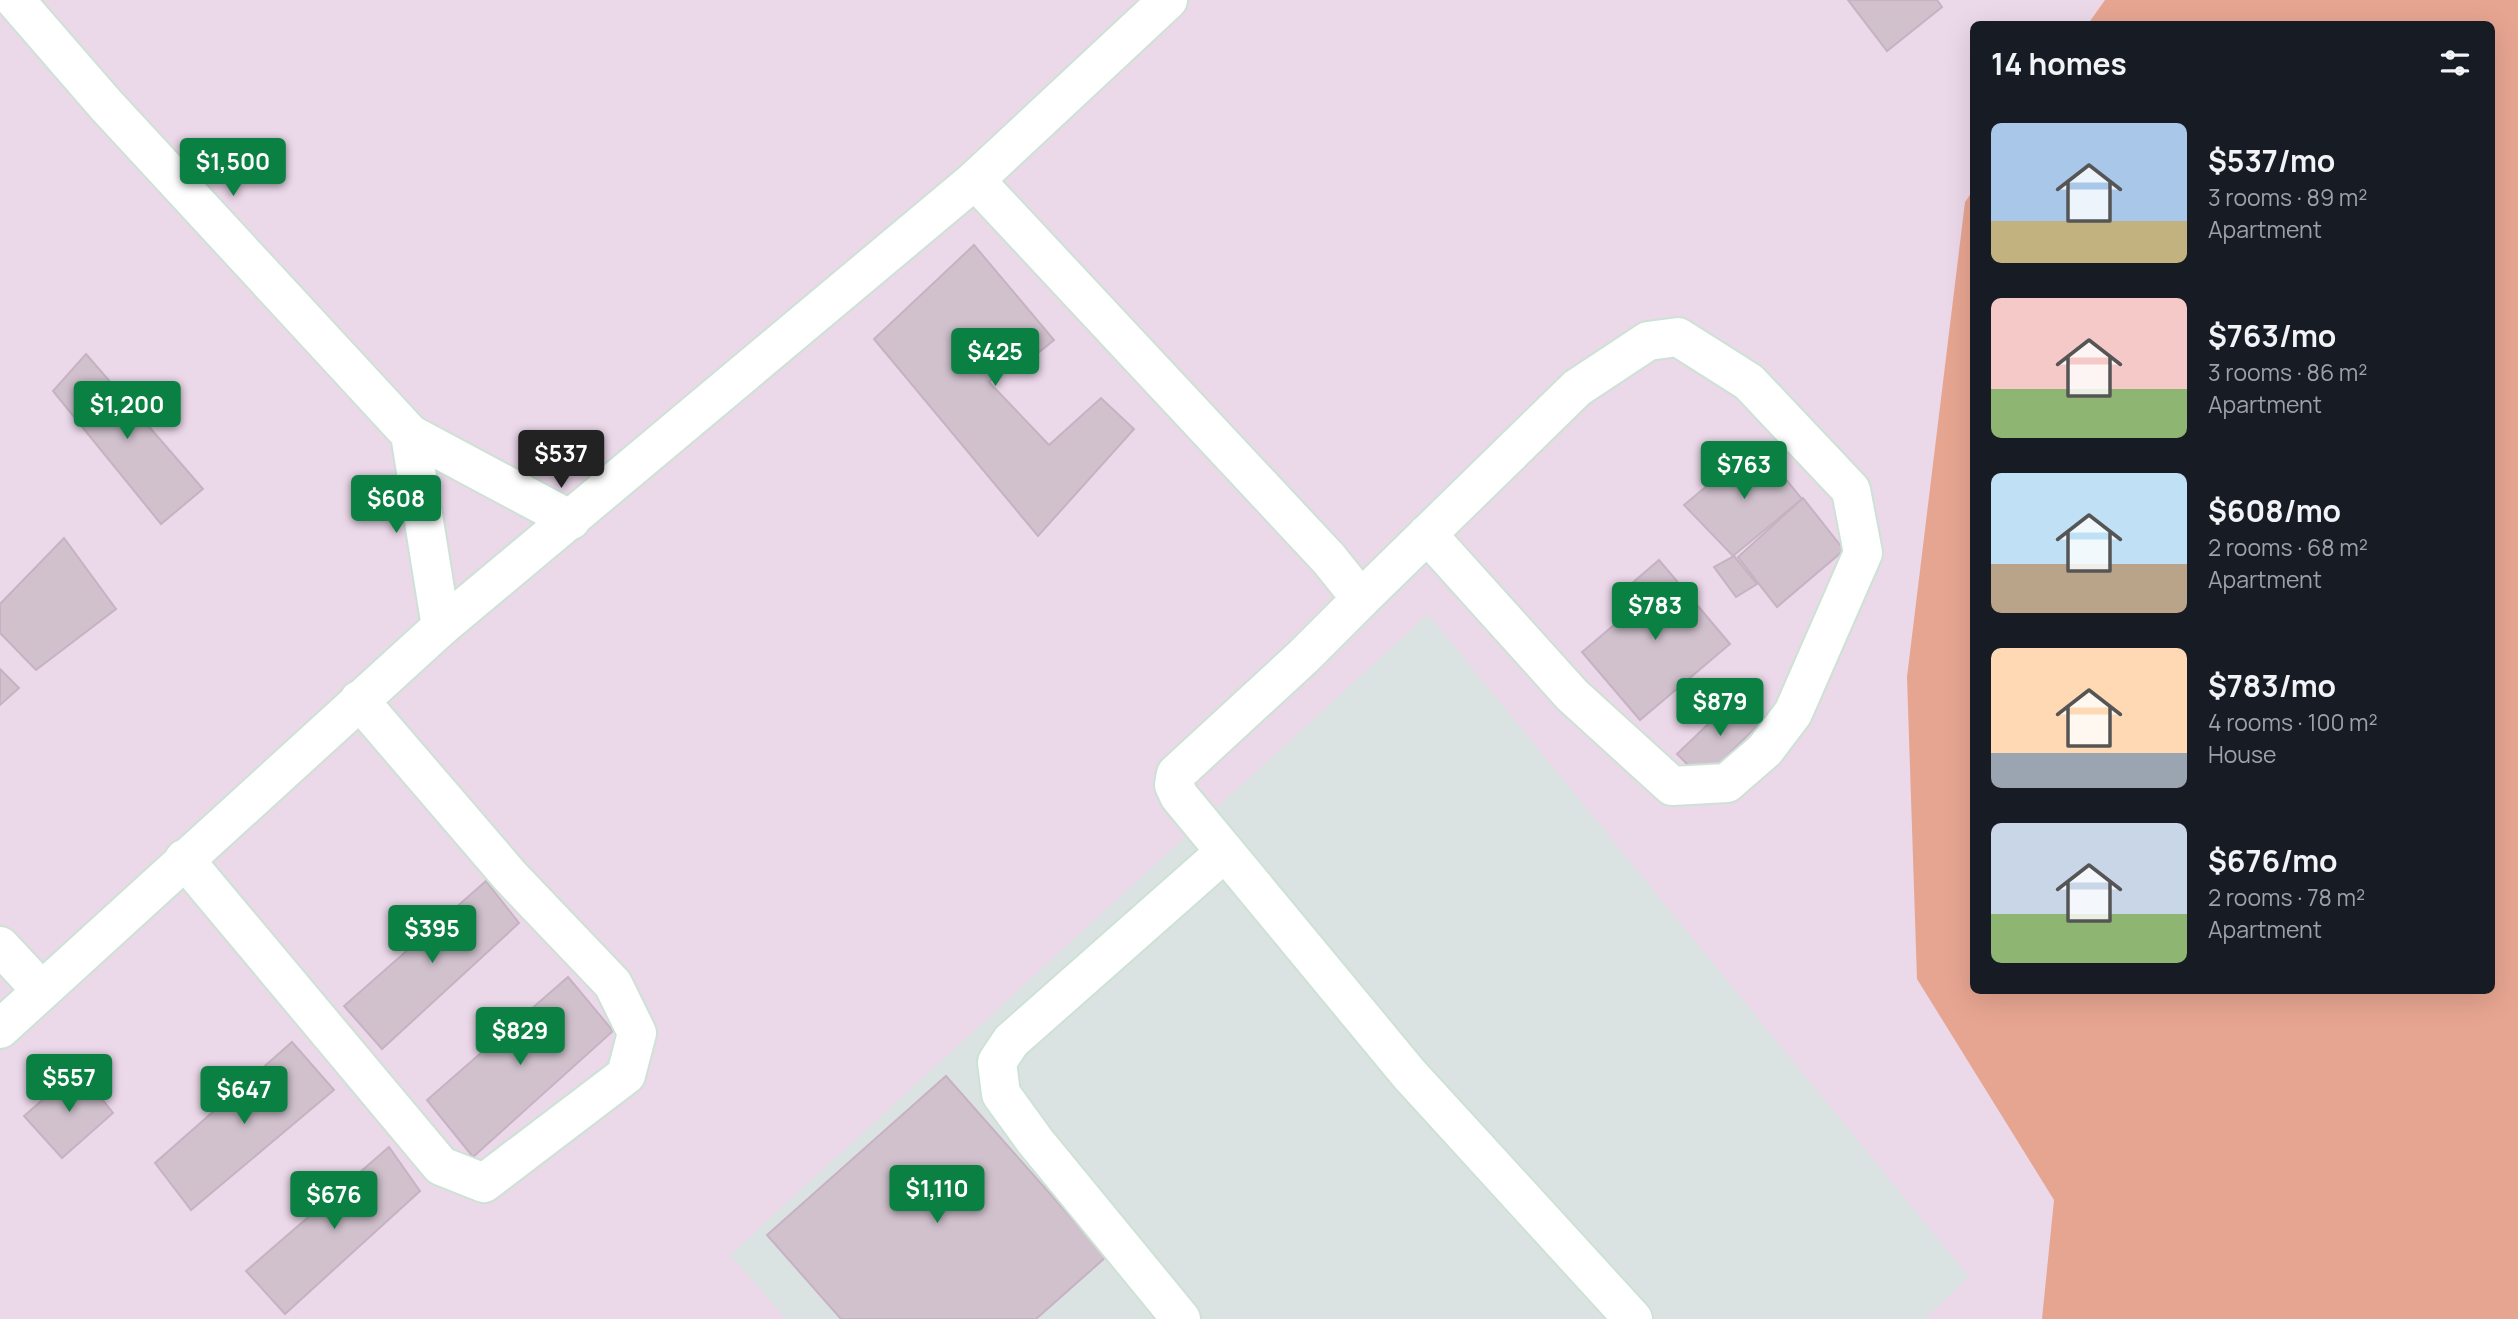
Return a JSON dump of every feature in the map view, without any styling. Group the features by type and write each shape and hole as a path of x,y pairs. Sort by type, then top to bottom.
{"street":[{"path":"15,0 106,105 410,434 571,520"},
{"path":"0,1029 359,700 441,628 975,180 1168,0"},
{"path":"975,180 1329,559 1361,599"},
{"path":"1427,534 1572,695 1672,786 1727,783 1765,750 1793,713 1863,553 1851,490 1749,382 1678,337 1648,341 1577,388 1427,534 1304,656 1175,774 1174,785 1179,796 1409,1074 1633,1319"},
{"path":"410,434 441,628"},
{"path":"184,859 441,1166 484,1183 626,1075 637,1033 613,984 510,876 359,700"},
{"path":"1181,1319 1035,1141 1001,1094 997,1062 1012,1041 1225,852"},
{"path":"0,946 41,990"}],"shaded area":[{"path":"2105,0 2518,0 2518,1319 2042,1319 2054,1200 1917,979 1907,677 1965,202 1970,195 1970,994 2495,994 2495,21 2090,21"},
{"path":"1428,614 1969,1277 1925,1319 786,1319 730,1255"}],"building":[{"path":"1848,0 1937,0 1942,7 1887,51"},
{"path":"974,245 1054,340 1028,361 1022,352 989,382 1049,445 1101,398 1134,429 1038,536 874,339"},
{"path":"86,354 203,489 161,524 53,391"},
{"path":"1757,444 1802,499 1733,556 1684,505"},
{"path":"1803,498 1844,550 1777,607 1738,557"},
{"path":"64,538 116,609 36,670 0,633 0,604"},
{"path":"1734,556 1757,584 1736,597 1714,567"},
{"path":"1659,560 1730,644 1640,720 1582,652 1627,614 1615,598"},
{"path":"0,669 19,688 0,705"},
{"path":"1746,695 1756,705 1752,711 1760,723 1703,780 1677,754 1728,705 1733,707"},
{"path":"486,881 519,923 382,1049 344,1006"},
{"path":"568,977 613,1031 473,1157 427,1100"},
{"path":"292,1042 334,1090 191,1210 155,1163"},
{"path":"78,1069 113,1113 62,1158 24,1116"},
{"path":"946,1076 1106,1257 1036,1319 841,1319 767,1235"},
{"path":"389,1147 420,1191 285,1314 246,1271"}]}
